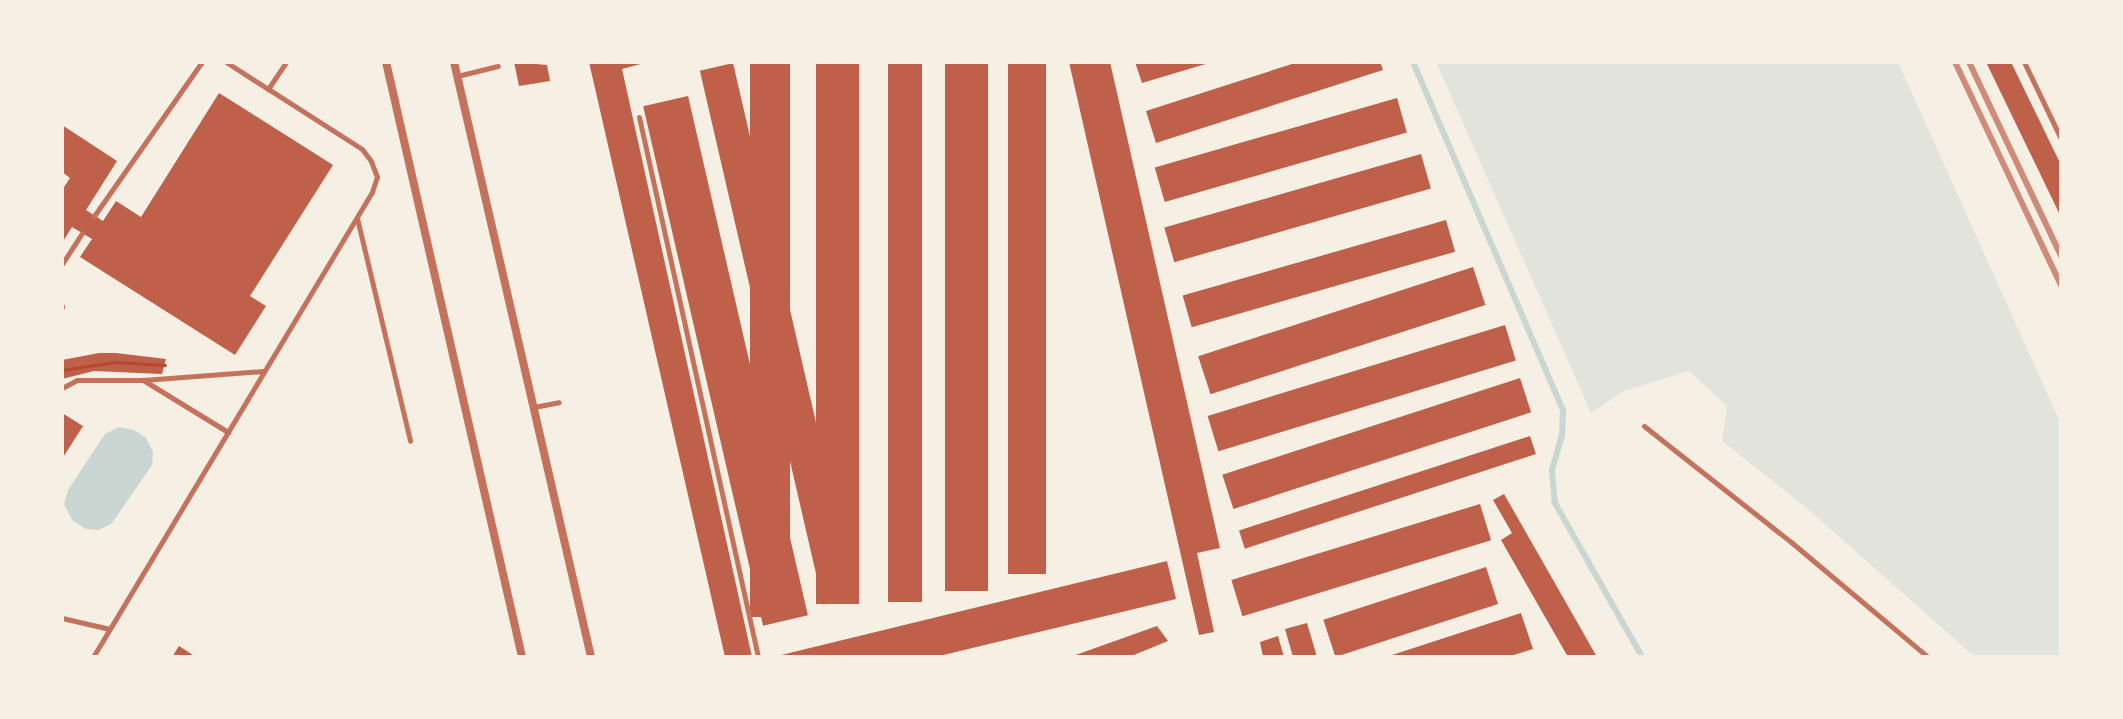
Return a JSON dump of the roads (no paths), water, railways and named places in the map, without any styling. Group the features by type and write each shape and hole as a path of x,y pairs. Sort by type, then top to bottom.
{"street":[{"path":"386,62 522,657"},
{"path":"454,62 591,657"}],"lane":[{"path":"94,216 202,62"},
{"path":"93,657 357,217 377,177 362,149 226,62"},
{"path":"268,89 286,62"},
{"path":"2024,62 2061,139"},
{"path":"457,76 498,66"},
{"path":"639,117 758,657"},
{"path":"357,217 410,441"},
{"path":"62,264 82,233"},
{"path":"62,388 77,380 143,380 265,371"},
{"path":"143,380 228,432"},
{"path":"534,407 559,402"},
{"path":"1644,426 1791,542 1928,657"},
{"path":"62,618 110,629"}],"waterway":[{"path":"1413,62 1563,410 1562,435 1552,471 1555,503 1642,657"}],"railway":[{"path":"1955,62 2061,285"},
{"path":"1969,62 2061,256"}]}
